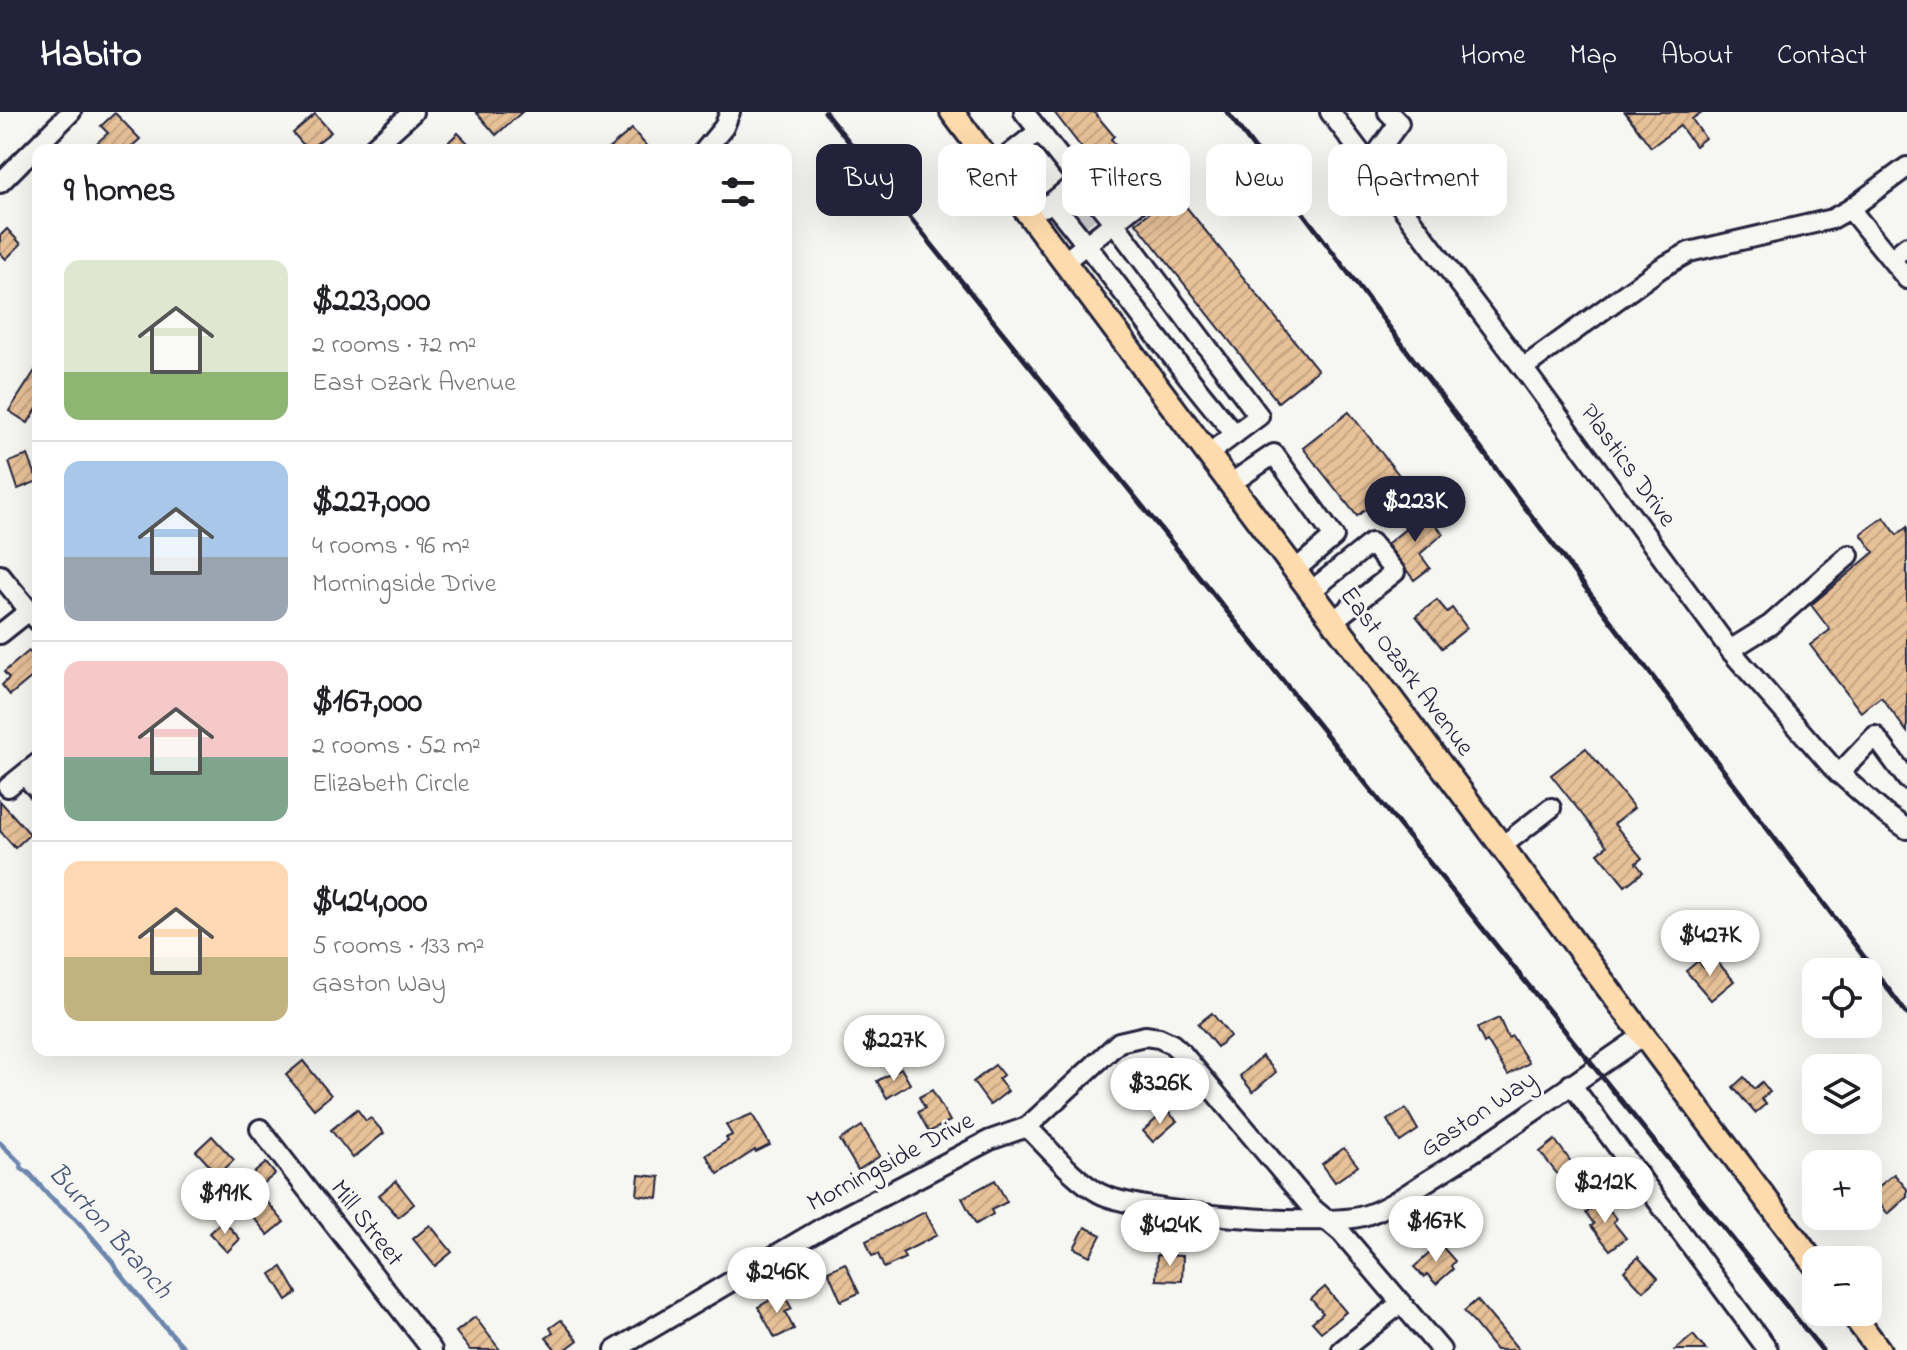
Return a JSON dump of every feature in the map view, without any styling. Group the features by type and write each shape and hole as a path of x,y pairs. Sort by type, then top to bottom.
{"main road":[{"name":"East Ozark Avenue","path":"952,112 976,144"},
{"name":"East Ozark Avenue","path":"1030,217 1802,1247"},
{"path":"1861,1326 1879,1350"}],"street":[{"path":"39,144 71,112"},
{"path":"378,144 413,112"},
{"path":"710,144 724,127 730,112"},
{"path":"1024,112 1062,160"},
{"name":"Plastics Drive","path":"1331,113 1354,144"},
{"path":"1382,144 1399,116"},
{"path":"1022,144 1039,131"},
{"path":"0,183 32,151"},
{"path":"1523,368 1661,268 1689,252 1832,219 1907,167"},
{"path":"1030,217 1079,180 1088,245 1160,342 1235,434"},
{"path":"1052,202 1084,217 1115,224 1259,416 1208,454"},
{"path":"1850,209 1907,279"},
{"path":"1064,262 1124,216"},
{"name":"Plastics Drive","path":"1408,216 1730,650 1839,774 1907,829"},
{"path":"1891,259 1907,246"},
{"path":"1083,288 1108,270"},
{"path":"1136,358 1160,342"},
{"path":"1168,401 1191,381"},
{"path":"1230,484 1274,454 1334,537 1295,570"},
{"path":"1311,591 1371,543 1395,572 1333,621"},
{"path":"1730,650 1770,625 1849,555"},
{"path":"0,575 32,614"},
{"path":"0,634 32,617"},
{"path":"1839,774 1875,736 1907,779"},
{"path":"8,787 31,769"},
{"path":"1502,846 1551,808"},
{"name":"Gaston Way","path":"1027,1127 1085,1183 1116,1200 1166,1210 1327,1222 1364,1216 1387,1205 1450,1167 1644,1035"},
{"name":"Morningside Drive","path":"615,1350 825,1226 990,1140 1027,1127 1119,1042 1145,1036 1159,1038 1182,1053 1327,1222"},
{"path":"1571,1084 1768,1350"},
{"name":"Mill Street","path":"260,1129 432,1350"},
{"path":"1327,1222 1341,1232 1441,1350"},
{"path":"1342,1350 1400,1304"}],"building":[{"path":"476,112 522,112 496,135"},
{"path":"1054,112 1094,112 1114,136 1111,139 1115,144 1079,144"},
{"path":"1625,112 1702,112 1692,119 1705,138 1695,146 1680,126 1651,147"},
{"path":"115,113 140,139 135,144 96,144 108,133 101,126"},
{"path":"315,114 331,132 316,144 303,144 293,133"},
{"path":"632,129 645,144 614,144"},
{"path":"458,133 469,144 446,144"},
{"path":"1190,212 1318,370 1278,402 1136,223 1145,216 1190,216"},
{"path":"7,229 21,244 6,259 0,253 0,236"},
{"path":"32,375 32,417 28,423 9,411"},
{"path":"1349,412 1403,480 1357,516 1303,448"},
{"path":"28,455 32,465 32,483 18,489 9,462"},
{"path":"1423,509 1443,534 1420,554 1430,568 1414,580 1387,544 1409,526 1407,523"},
{"path":"1884,517 1897,535 1907,527 1907,732 1881,697 1861,712 1810,645 1830,630 1811,605 1874,552 1861,534"},
{"path":"1437,600 1447,612 1452,608 1467,628 1442,648 1416,616"},
{"path":"29,651 32,655 32,677 10,695 2,685 9,678 4,672"},
{"path":"1586,748 1634,808 1614,824 1642,858 1636,863 1643,872 1625,886 1598,853 1607,846 1551,775"},
{"path":"0,801 30,834 15,848 0,831"},
{"path":"1715,959 1734,981 1711,1000 1686,971 1698,961 1704,968"},
{"path":"1212,1013 1230,1036 1217,1047 1198,1024"},
{"path":"1499,1018 1508,1038 1512,1036 1529,1063 1508,1075 1487,1041 1484,1043 1477,1028"},
{"path":"1262,1056 1276,1072 1253,1092 1240,1076"},
{"path":"303,1061 331,1095 314,1109 286,1075"},
{"path":"995,1065 1003,1075 998,1079 1008,1091 990,1105 973,1082"},
{"path":"901,1068 910,1084 887,1098 877,1081"},
{"path":"1744,1077 1754,1089 1762,1082 1770,1092 1761,1099 1766,1104 1755,1113 1733,1087"},
{"path":"932,1090 950,1121 929,1132 918,1112 925,1108 919,1097"},
{"path":"357,1109 366,1121 371,1118 384,1133 353,1158 331,1130"},
{"path":"1406,1109 1418,1130 1400,1142 1387,1120"},
{"path":"1166,1110 1177,1121 1153,1142 1143,1131"},
{"path":"752,1114 770,1145 755,1150 718,1174 706,1155 732,1135 726,1125"},
{"path":"862,1126 880,1156 858,1170 840,1140"},
{"path":"212,1136 234,1160 218,1175 196,1151"},
{"path":"1555,1140 1580,1174 1566,1185 1540,1152"},
{"path":"1344,1148 1358,1166 1335,1182 1322,1164"},
{"path":"266,1163 275,1174 253,1192 244,1181"},
{"path":"1894,1174 1907,1189 1907,1197 1888,1214 1882,1207 1882,1184"},
{"path":"639,1175 660,1177 658,1198 637,1195"},
{"path":"995,1180 1007,1202 991,1210 993,1214 976,1224 962,1198"},
{"path":"396,1181 414,1204 398,1217 379,1195"},
{"path":"260,1193 284,1222 268,1235 244,1206"},
{"path":"1602,1200 1616,1219 1613,1222 1626,1238 1610,1250 1591,1226 1594,1224 1586,1213"},
{"path":"925,1212 937,1235 902,1253 905,1258 884,1268 878,1254 872,1256 866,1241"},
{"path":"223,1220 240,1239 227,1252 209,1233"},
{"path":"430,1225 452,1252 435,1266 413,1239"},
{"path":"1085,1227 1101,1235 1090,1256 1074,1248"},
{"path":"1440,1244 1455,1261 1451,1266 1453,1269 1436,1284 1427,1274 1424,1277 1414,1267"},
{"path":"1157,1255 1183,1256 1182,1281 1156,1280"},
{"path":"1638,1257 1658,1278 1643,1291 1624,1271"},
{"path":"845,1263 859,1293 841,1301 828,1271"},
{"path":"282,1267 297,1293 287,1300 271,1274"},
{"path":"1325,1287 1346,1312 1321,1332 1312,1322 1323,1313 1311,1299"},
{"path":"783,1293 792,1309 785,1312 794,1329 775,1338 758,1307"},
{"path":"1477,1300 1519,1350 1496,1350 1464,1311"},
{"path":"475,1317 500,1350 470,1350 456,1332"},
{"path":"561,1320 578,1340 565,1350 556,1350 546,1338 553,1333 550,1328"},
{"path":"1693,1335 1706,1350 1675,1350"}],"waterway":[{"name":"Burton Branch","path":"0,1143 22,1169 76,1219 186,1350"}],"tunnel":[{"path":"1076,224 1085,216"}],"railway":[{"path":"825,112 1822,1350"},
{"path":"1227,112 1907,1014"}]}
